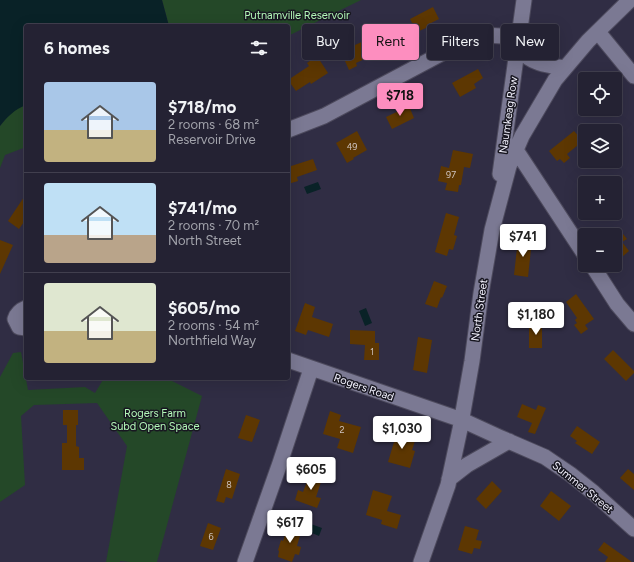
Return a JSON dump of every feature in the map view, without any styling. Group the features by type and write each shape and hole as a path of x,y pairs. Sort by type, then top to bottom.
{"street":[{"name":"Naumkeag Row","path":"521,24 524,0"},
{"name":"North Street","path":"421,562 449,479 462,420 492,230 508,166 522,136 555,80 588,41 630,0"},
{"path":"598,32 634,76"},
{"path":"290,129 324,116 469,39 484,35 501,36"},
{"name":"Naumkeag Row","path":"492,230 516,60"},
{"path":"533,60 543,64 565,68"},
{"path":"516,150 578,244"},
{"path":"596,272 617,304 634,324"},
{"path":"24,309 16,315 15,319 19,327 24,328"},
{"name":"Rogers Road","path":"290,361 462,420"},
{"path":"245,562 311,369"},
{"name":"Summer Street","path":"462,420 545,457 594,493 634,529"},
{"path":"449,479 467,465 509,441"}],"green space":[{"name":"Putnamville Reservoir","path":"162,0 361,0 312,24 302,24 302,29 290,35 290,24 168,24"},
{"path":"24,106 24,148 5,155 0,168 0,126 18,107"},
{"name":"Rogers Farm Subd Open Space","path":"21,352 24,368 24,380 26,380 28,390 85,387 95,393 103,380 170,380 202,396 157,562 106,562 127,446 97,403 34,405 21,416 25,485 0,502 0,377 13,353"}],"shaded area":[{"path":"0,0 162,0 168,24 24,24 24,106 5,119 0,126"},
{"path":"318,182 321,189 307,194 304,187"},
{"path":"366,308 372,323 365,326 359,311"},
{"path":"308,523 322,528 319,536 305,530"}],"building":[{"path":"433,7 439,19 427,24 427,27 419,31 419,24 413,24 410,19"},
{"path":"354,42 355,45 362,42 362,60 356,63 357,66 349,70 345,60 354,60"},
{"path":"311,60 320,60 328,73 311,84 310,82 296,91 290,83 290,79 309,66 307,63"},
{"path":"478,69 483,78 474,84 476,88 460,97 452,83"},
{"path":"409,106 414,118 392,129 386,117"},
{"path":"357,131 367,150 347,163 336,143"},
{"path":"574,131 578,135 578,145 567,154 570,158 564,163 560,159 557,161 549,151"},
{"path":"453,150 473,154 470,168 464,167 461,185 459,185 458,192 445,190 447,183 438,181 441,166 449,168"},
{"path":"313,159 317,170 297,177 298,181 290,183 290,166"},
{"path":"24,197 24,222 19,229 8,221"},
{"path":"446,213 459,217 454,235 457,236 453,250 449,249 447,256 435,252"},
{"path":"622,233 627,239 622,242"},
{"path":"518,239 532,240 528,277 514,275"},
{"path":"0,240 13,245 0,274"},
{"path":"622,242 629,251 622,257"},
{"path":"434,281 447,286 437,308 425,304"},
{"path":"576,294 594,319 585,325 588,329 581,334 574,325 577,323 575,320 577,318 566,302"},
{"path":"305,303 315,307 312,317 333,324 329,337 308,330 306,335 295,331"},
{"path":"529,323 542,323 542,348 529,348"},
{"path":"350,330 375,331 375,343 379,343 379,360 364,360 365,345 350,344"},
{"path":"418,337 432,340 427,373 413,370"},
{"path":"613,350 634,371 634,373 626,381 604,359"},
{"path":"522,404 536,410 538,405 546,408 535,434 528,432 532,423 517,417"},
{"path":"63,410 78,410 76,446 79,447 79,458 84,458 84,470 62,470 62,443 67,443 67,425 63,425"},
{"path":"330,411 341,415 339,421 361,427 353,453 337,448 340,439 323,434"},
{"path":"246,415 260,420 252,442 238,438"},
{"path":"577,426 600,442 592,454 575,443 577,441 570,436"},
{"path":"395,432 416,438 412,450 415,451 410,468 388,462 394,442"},
{"path":"226,469 240,474 232,499 226,497 224,503 216,501"},
{"path":"628,469 634,474 634,490 620,478"},
{"path":"311,471 323,476 316,497 321,498 317,508 295,500 298,490 303,492"},
{"path":"492,481 502,491 486,509 476,499"},
{"path":"373,490 392,496 387,511 401,515 397,529 381,524 382,520 366,515"},
{"path":"551,491 571,506 559,521 540,506"},
{"path":"208,523 221,528 213,550 200,546"},
{"path":"288,525 302,529 297,546 301,547 299,555 295,554 292,562 278,557 278,550 281,540 283,541"},
{"path":"465,526 479,530 476,540 482,541 480,549 474,548 472,554 458,550"},
{"path":"604,542 632,562 605,562 608,557 598,550"}]}
